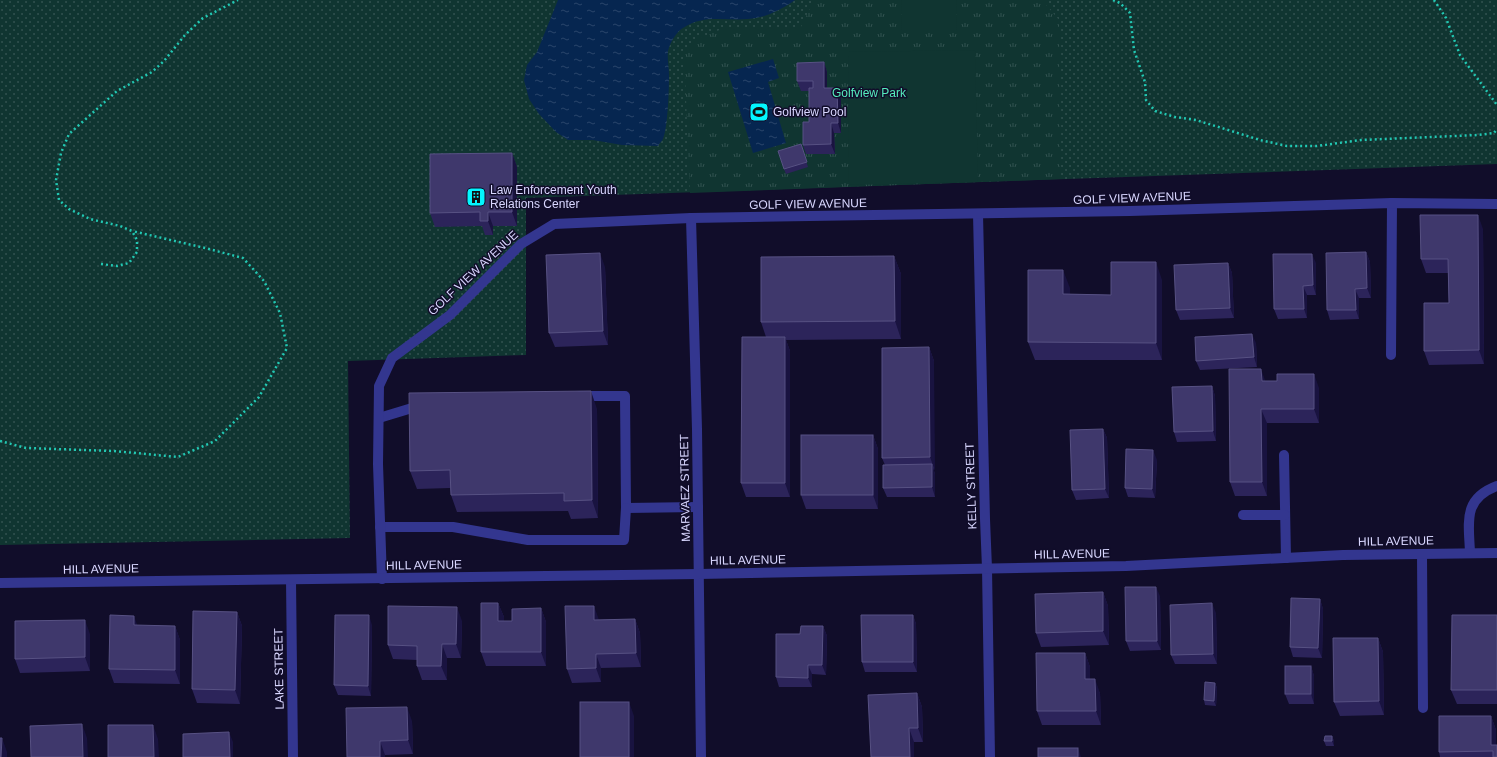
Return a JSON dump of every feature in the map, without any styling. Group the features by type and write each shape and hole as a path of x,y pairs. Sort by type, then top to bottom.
{"street":[{"name":"GOLF VIEW AVENUE","path":"382,579 379,386 392,358 450,315 521,244 554,224 691,218 1130,211 1392,203 1497,204"},
{"path":"1391,355 1392,203"},
{"name":"KELLY STREET","path":"978,214 990,757"},
{"name":"MARVAEZ STREET","path":"691,218 698,507 701,757"},
{"path":"380,527 453,527 528,540 624,540 626,508 625,396 571,396"},
{"path":"379,418 426,402"},
{"path":"1284,455 1286,558"},
{"path":"1470,553 1469,513 1476,499 1488,490 1497,486"},
{"path":"626,508 698,507"},
{"path":"1243,515 1285,515"},
{"name":"HILL AVENUE","path":"0,583 382,579 1126,566 1343,555 1497,553"},
{"path":"1422,554 1423,708"},
{"name":"LAKE STREET","path":"291,580 293,757"}],"path":[{"path":"0,441 26,448 114,451 178,457 215,441 259,397 287,348 280,313 264,281 242,258 90,219 69,209 59,200 56,180 61,152 69,134 117,91 152,72 164,61 184,35 203,18 238,0"},
{"path":"1113,0 1120,3 1130,13 1134,50 1145,82 1146,100 1155,111 1175,117 1196,120 1260,140 1287,146 1317,146 1361,140 1494,134 1497,129"},
{"path":"1434,0 1446,18 1460,55 1497,105"},
{"path":"101,264 117,266 129,263 137,252 137,240 132,231"}],"green space":[{"path":"0,0 1497,0 1497,164 526,198 526,355 348,361 350,538 0,545"},
{"name":"Golfview Park","path":"814,0 1042,0 1059,20 1060,179 690,193 684,50 699,38 722,29 800,29"},
{"path":"902,0 956,0 957,30 901,30"},
{"path":"975,50 978,182 849,185 848,52"}],"water":[{"path":"558,0 795,0 778,10 761,17 698,21 678,32 668,51 669,81 667,117 665,133 658,146 622,145 593,140 568,140 556,132 539,114 529,99 524,80 527,65 537,52"},
{"name":"Golfview Pool","path":"773,59 779,78 768,82 786,143 753,153 728,72"}],"building":[{"path":"824,62 824,88 837,88 838,123 831,123 831,144 803,145 803,122 809,122 809,88 813,88 813,81 797,81 797,63"},
{"path":"801,144 807,162 784,169 778,151"},
{"name":"Law Enforcement Youth Relations Center","path":"512,153 512,212 488,212 488,221 480,221 480,212 430,213 430,154"},
{"path":"1420,215 1478,215 1479,350 1424,351 1424,303 1449,303 1448,259 1421,259"},
{"path":"1366,252 1367,288 1355,289 1356,310 1327,310 1326,253"},
{"path":"600,253 603,331 549,333 546,255"},
{"path":"1273,254 1312,254 1313,285 1303,286 1304,309 1274,309"},
{"path":"894,256 895,321 761,322 761,257"},
{"path":"1111,262 1156,262 1156,343 1028,342 1028,270 1063,270 1063,294 1111,295"},
{"path":"1228,263 1230,308 1176,310 1174,265"},
{"path":"1252,334 1254,357 1196,361 1195,337"},
{"path":"742,337 785,337 785,483 741,483"},
{"path":"929,347 930,457 882,458 882,348"},
{"path":"1229,369 1261,369 1262,381 1277,381 1277,374 1314,374 1314,409 1261,409 1262,482 1230,482"},
{"path":"1212,386 1213,431 1174,432 1172,387"},
{"path":"591,391 592,500 564,501 564,493 451,495 450,470 410,471 409,393"},
{"path":"1103,429 1105,489 1072,490 1070,430"},
{"path":"801,435 873,435 873,495 801,495"},
{"path":"1126,449 1153,450 1152,489 1125,488"},
{"path":"932,464 932,487 883,488 883,465"},
{"path":"1125,587 1156,587 1157,641 1126,641"},
{"path":"1103,592 1103,631 1036,633 1035,594"},
{"path":"1291,598 1320,599 1318,648 1290,647"},
{"path":"481,603 498,603 498,621 512,621 512,609 541,608 541,652 481,652"},
{"path":"1212,603 1213,654 1171,655 1170,605"},
{"path":"388,606 457,607 456,644 442,644 441,666 417,666 417,646 388,645"},
{"path":"565,606 594,606 594,620 635,619 636,653 596,654 596,668 567,669"},
{"path":"193,611 237,612 235,690 192,689"},
{"path":"110,615 134,616 134,625 175,626 175,670 109,669"},
{"path":"335,615 369,615 368,686 334,685"},
{"path":"861,615 913,615 913,662 862,662"},
{"path":"1452,615 1497,615 1497,690 1451,690"},
{"path":"85,620 85,657 15,659 15,621"},
{"path":"801,626 823,626 822,665 808,665 808,678 776,677 776,634 800,634"},
{"path":"1333,638 1378,638 1379,701 1334,702"},
{"path":"1036,653 1085,653 1085,679 1095,679 1096,711 1037,711"},
{"path":"1285,666 1311,666 1311,694 1285,694"},
{"path":"1205,682 1215,683 1214,701 1204,700"},
{"path":"917,693 918,728 909,728 910,757 871,757 868,695"},
{"path":"580,702 629,702 629,757 580,757"},
{"path":"407,707 408,740 380,741 380,757 347,757 346,708"},
{"path":"1439,716 1491,716 1491,745 1497,745 1497,757 1493,757 1493,751 1439,752"},
{"path":"82,724 83,757 31,757 30,726"},
{"path":"108,725 153,725 154,757 108,757"},
{"path":"229,732 230,757 183,757 183,734"},
{"path":"1325,736 1332,736 1332,741 1324,741"},
{"path":"0,738 2,738 1,757 0,757"},
{"path":"1038,748 1078,748 1078,757 1038,757"}],"place":[{"name":"Golfview Pool","path":"759,112"},
{"name":"Law Enforcement Youth Relations Center","path":"476,197"}]}
